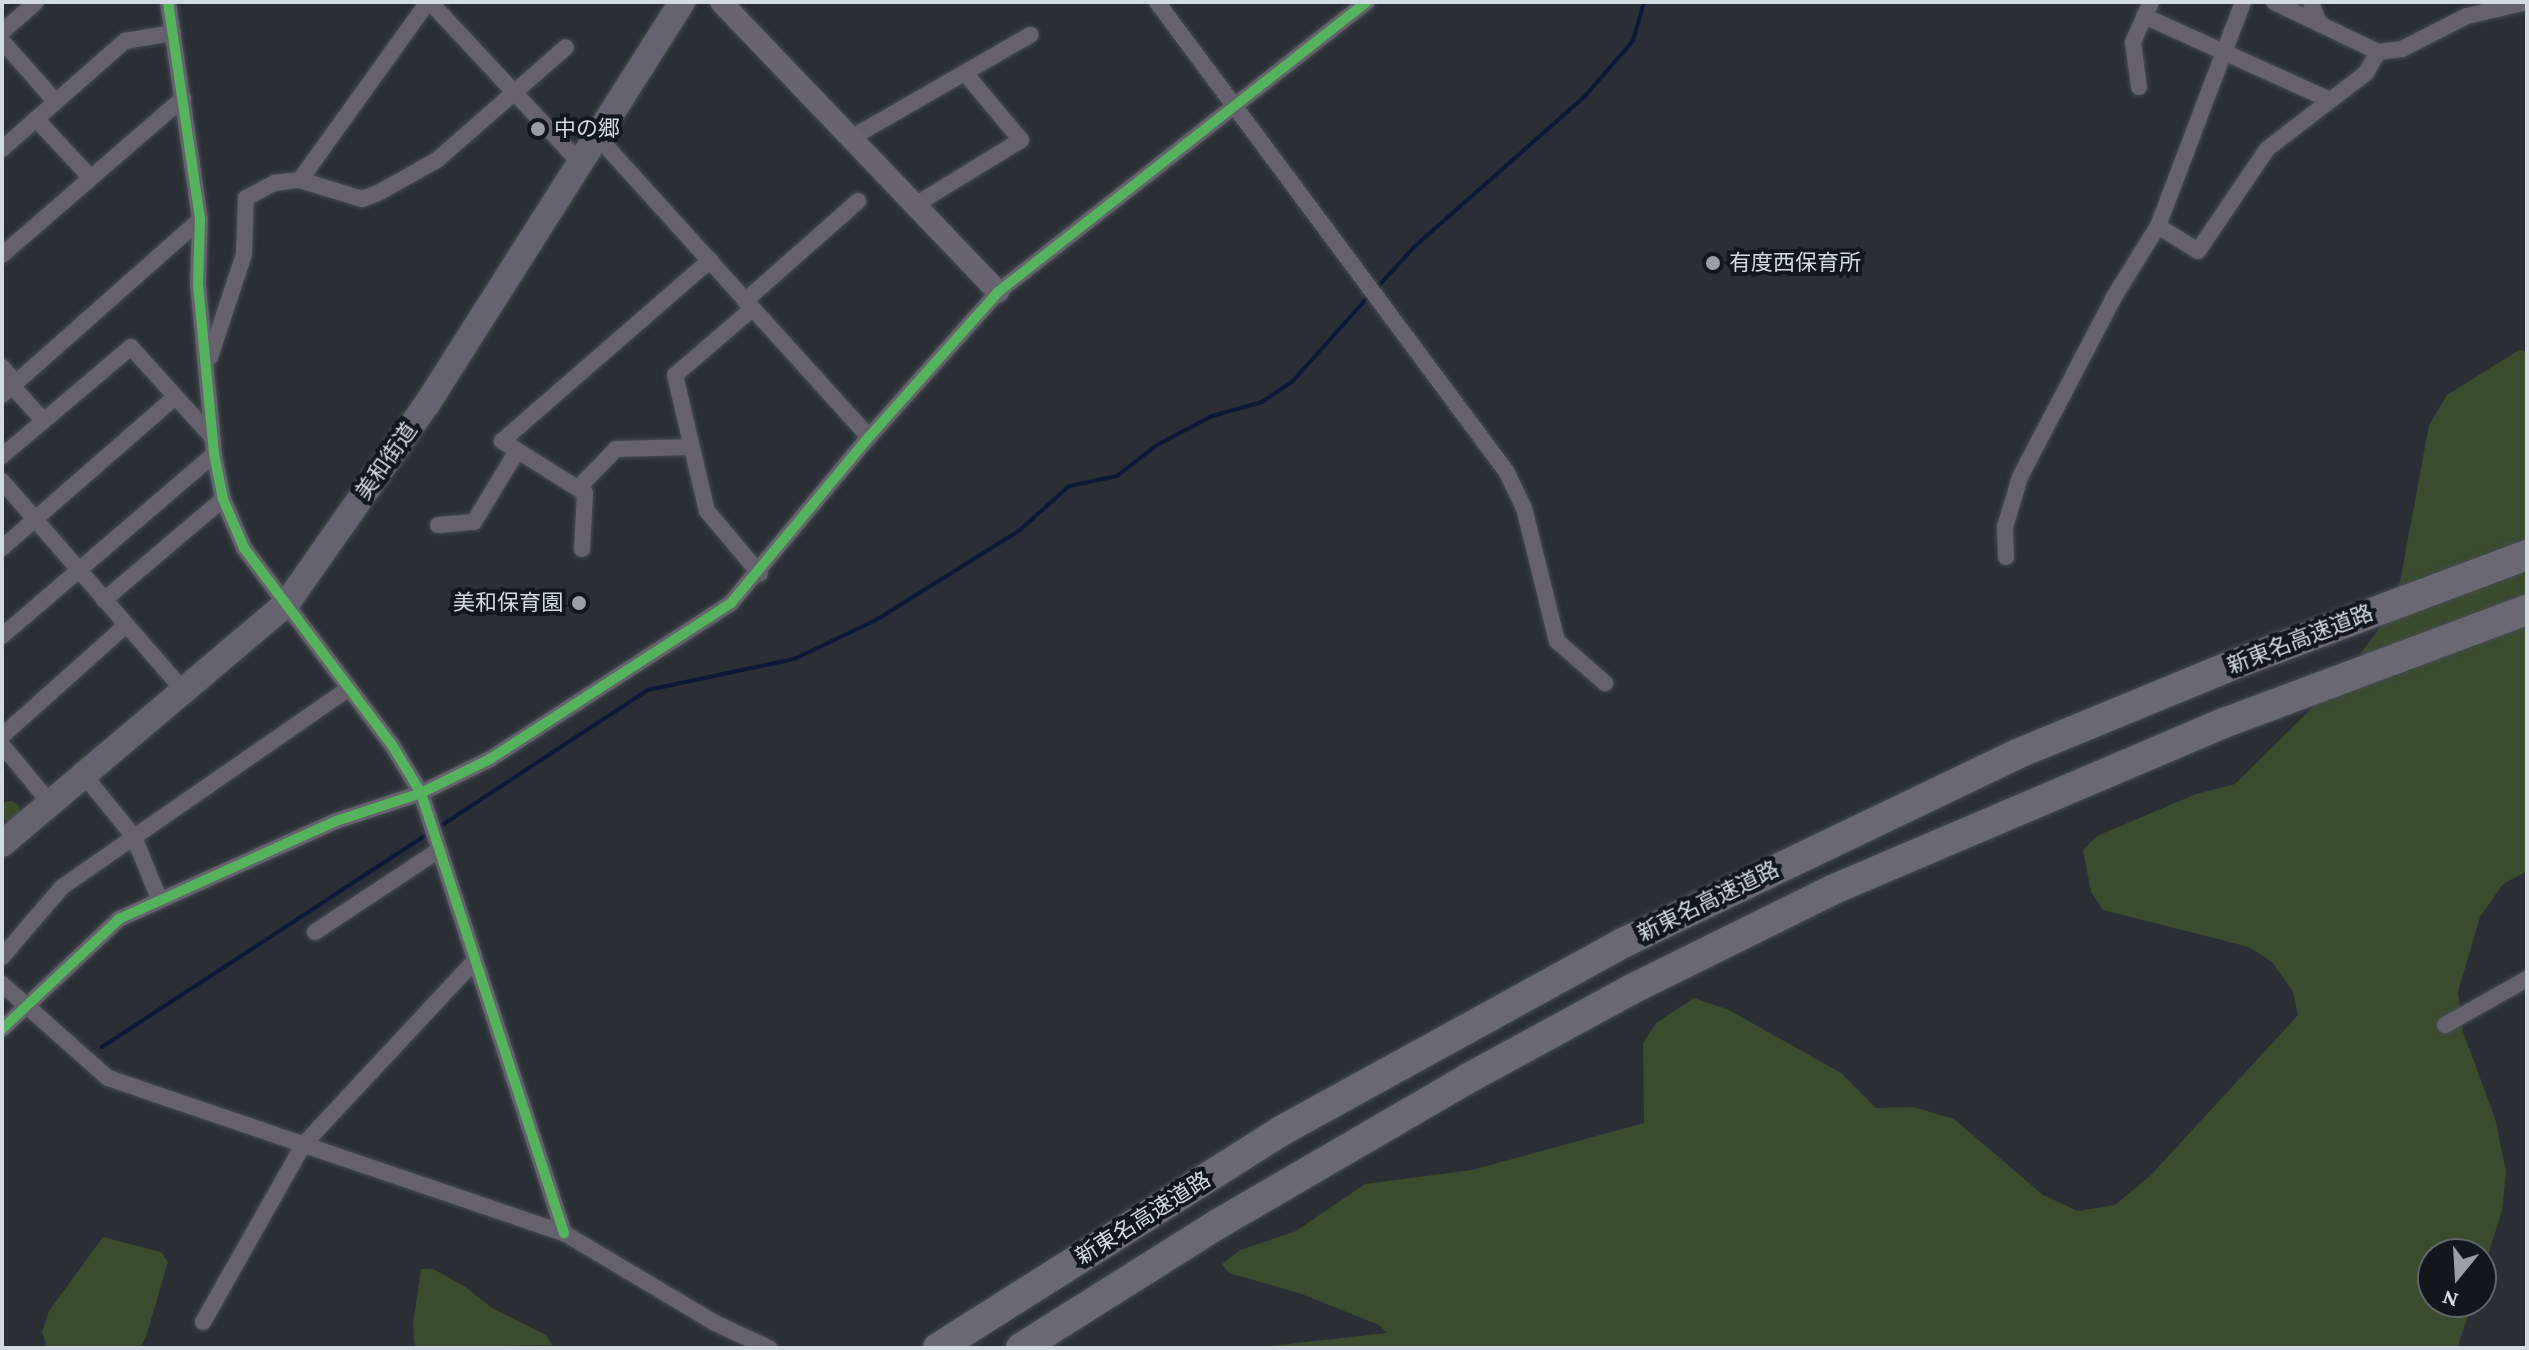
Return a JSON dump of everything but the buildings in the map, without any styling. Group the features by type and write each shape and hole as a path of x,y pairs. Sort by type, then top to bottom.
{"highway":[{"name":"新東名高速道路","path":"938,1348 1281,1131 1625,942 1834,838 2017,754 2238,663 2527,555"},
{"name":"新東名高速道路","path":"1021,1348 1327,1159 1630,990 1832,890 2224,723 2527,610"}],"main road":[{"name":"美和街道","path":"2,844 287,603 427,404 682,2"}],"street":[{"path":"2,32 36,2"},
{"path":"168,2 200,220 198,284 208,364 213,446 223,499 244,548 287,603 347,690 392,745 421,793 473,963 564,1233"},
{"path":"300,180 429,2 579,162"},
{"path":"721,2 998,292"},
{"path":"1157,2 1231,107 1506,471 1524,508 1557,641 1605,683"},
{"path":"2,1029 92,941 119,919 336,821 421,793 590,699 731,603 760,574 869,437 998,292 1366,2"},
{"path":"2006,557 2005,527 2020,477 2114,297 2158,226 2243,2"},
{"path":"2274,2 2378,52 2402,49 2467,16 2527,2"},
{"path":"2315,3 2319,23"},
{"path":"2139,87 2133,42 2148,9 2225,54 2328,99"},
{"path":"2,149 125,41 173,33"},
{"path":"851,138 1030,35"},
{"path":"2,41 56,102"},
{"path":"208,364 244,254 246,198 274,183 300,180 362,199 378,193 437,160 566,47"},
{"path":"2158,226 2198,251 2267,149 2328,99 2366,73 2378,52"},
{"path":"915,205 1021,140 965,73"},
{"path":"2,255 183,98"},
{"path":"36,119 90,177"},
{"path":"597,136 869,437"},
{"path":"760,574 707,511 675,375 858,201"},
{"path":"10,388 200,220"},
{"path":"582,549 585,493 502,441 710,260"},
{"path":"2,456 131,347 213,446"},
{"path":"2,367 10,388 44,421"},
{"path":"2,548 175,397"},
{"path":"2,636 78,571 213,446"},
{"path":"578,488 616,449 692,447"},
{"path":"438,525 474,522 517,451"},
{"path":"2,481 184,691"},
{"path":"104,600 223,499"},
{"path":"2,736 126,625"},
{"path":"2,957 62,887 347,690"},
{"path":"2,745 50,803"},
{"path":"84,775 134,837 159,899"},
{"path":"315,932 439,850"},
{"path":"203,1322 303,1145 473,963"},
{"path":"2445,1025 2527,979"},
{"path":"2,984 108,1078 564,1233 715,1323 769,1348"}],"green space":[{"path":"2519,350 2527,351 2527,871 2503,884 2480,917 2458,992 2463,1032 2495,1118 2506,1172 2502,1211 2493,1238 2417,1238 2417,1318 2467,1318 2457,1348 1252,1348 1387,1333 1379,1325 1299,1293 1229,1273 1222,1264 1240,1250 1296,1231 1365,1184 1472,1170 1644,1123 1643,1043 1656,1023 1694,998 1729,1010 1841,1073 1876,1108 1913,1107 1954,1119 2043,1195 2078,1211 2115,1205 2151,1175 2298,1015 2293,992 2272,962 2249,947 2103,910 2091,892 2083,850 2097,836 2196,794 2235,784 2342,678 2379,629 2400,582 2429,425 2447,395"},
{"path":"10,801 17,804 20,811 17,818 10,821 3,818 0,811 3,804"},
{"path":"103,1237 161,1252 168,1262 146,1337 140,1348 47,1348 42,1332 49,1311"},
{"path":"421,1269 433,1269 464,1286 492,1308 546,1335 552,1345 415,1348 413,1324"}],"waterway":[{"path":"1375,290 1414,247 1585,96 1633,41 1644,2"},
{"path":"436,829 648,690 794,659 876,620 1020,530 1069,486 1117,476 1157,445 1212,416 1262,402 1292,382 1369,296"},
{"path":"102,1047 428,834"}],"cycle path":[{"path":"168,2 200,220 198,284 214,454 223,499 244,548 392,745 421,793 564,1233"},
{"path":"2,1029 119,919 336,821 421,793 490,759 731,603 869,437 998,292 1366,2"}],"place":[{"name":"中の郷","path":"538,129"},
{"name":"有度西保育所","path":"1713,263"},
{"name":"美和保育園","path":"579,603"}]}
